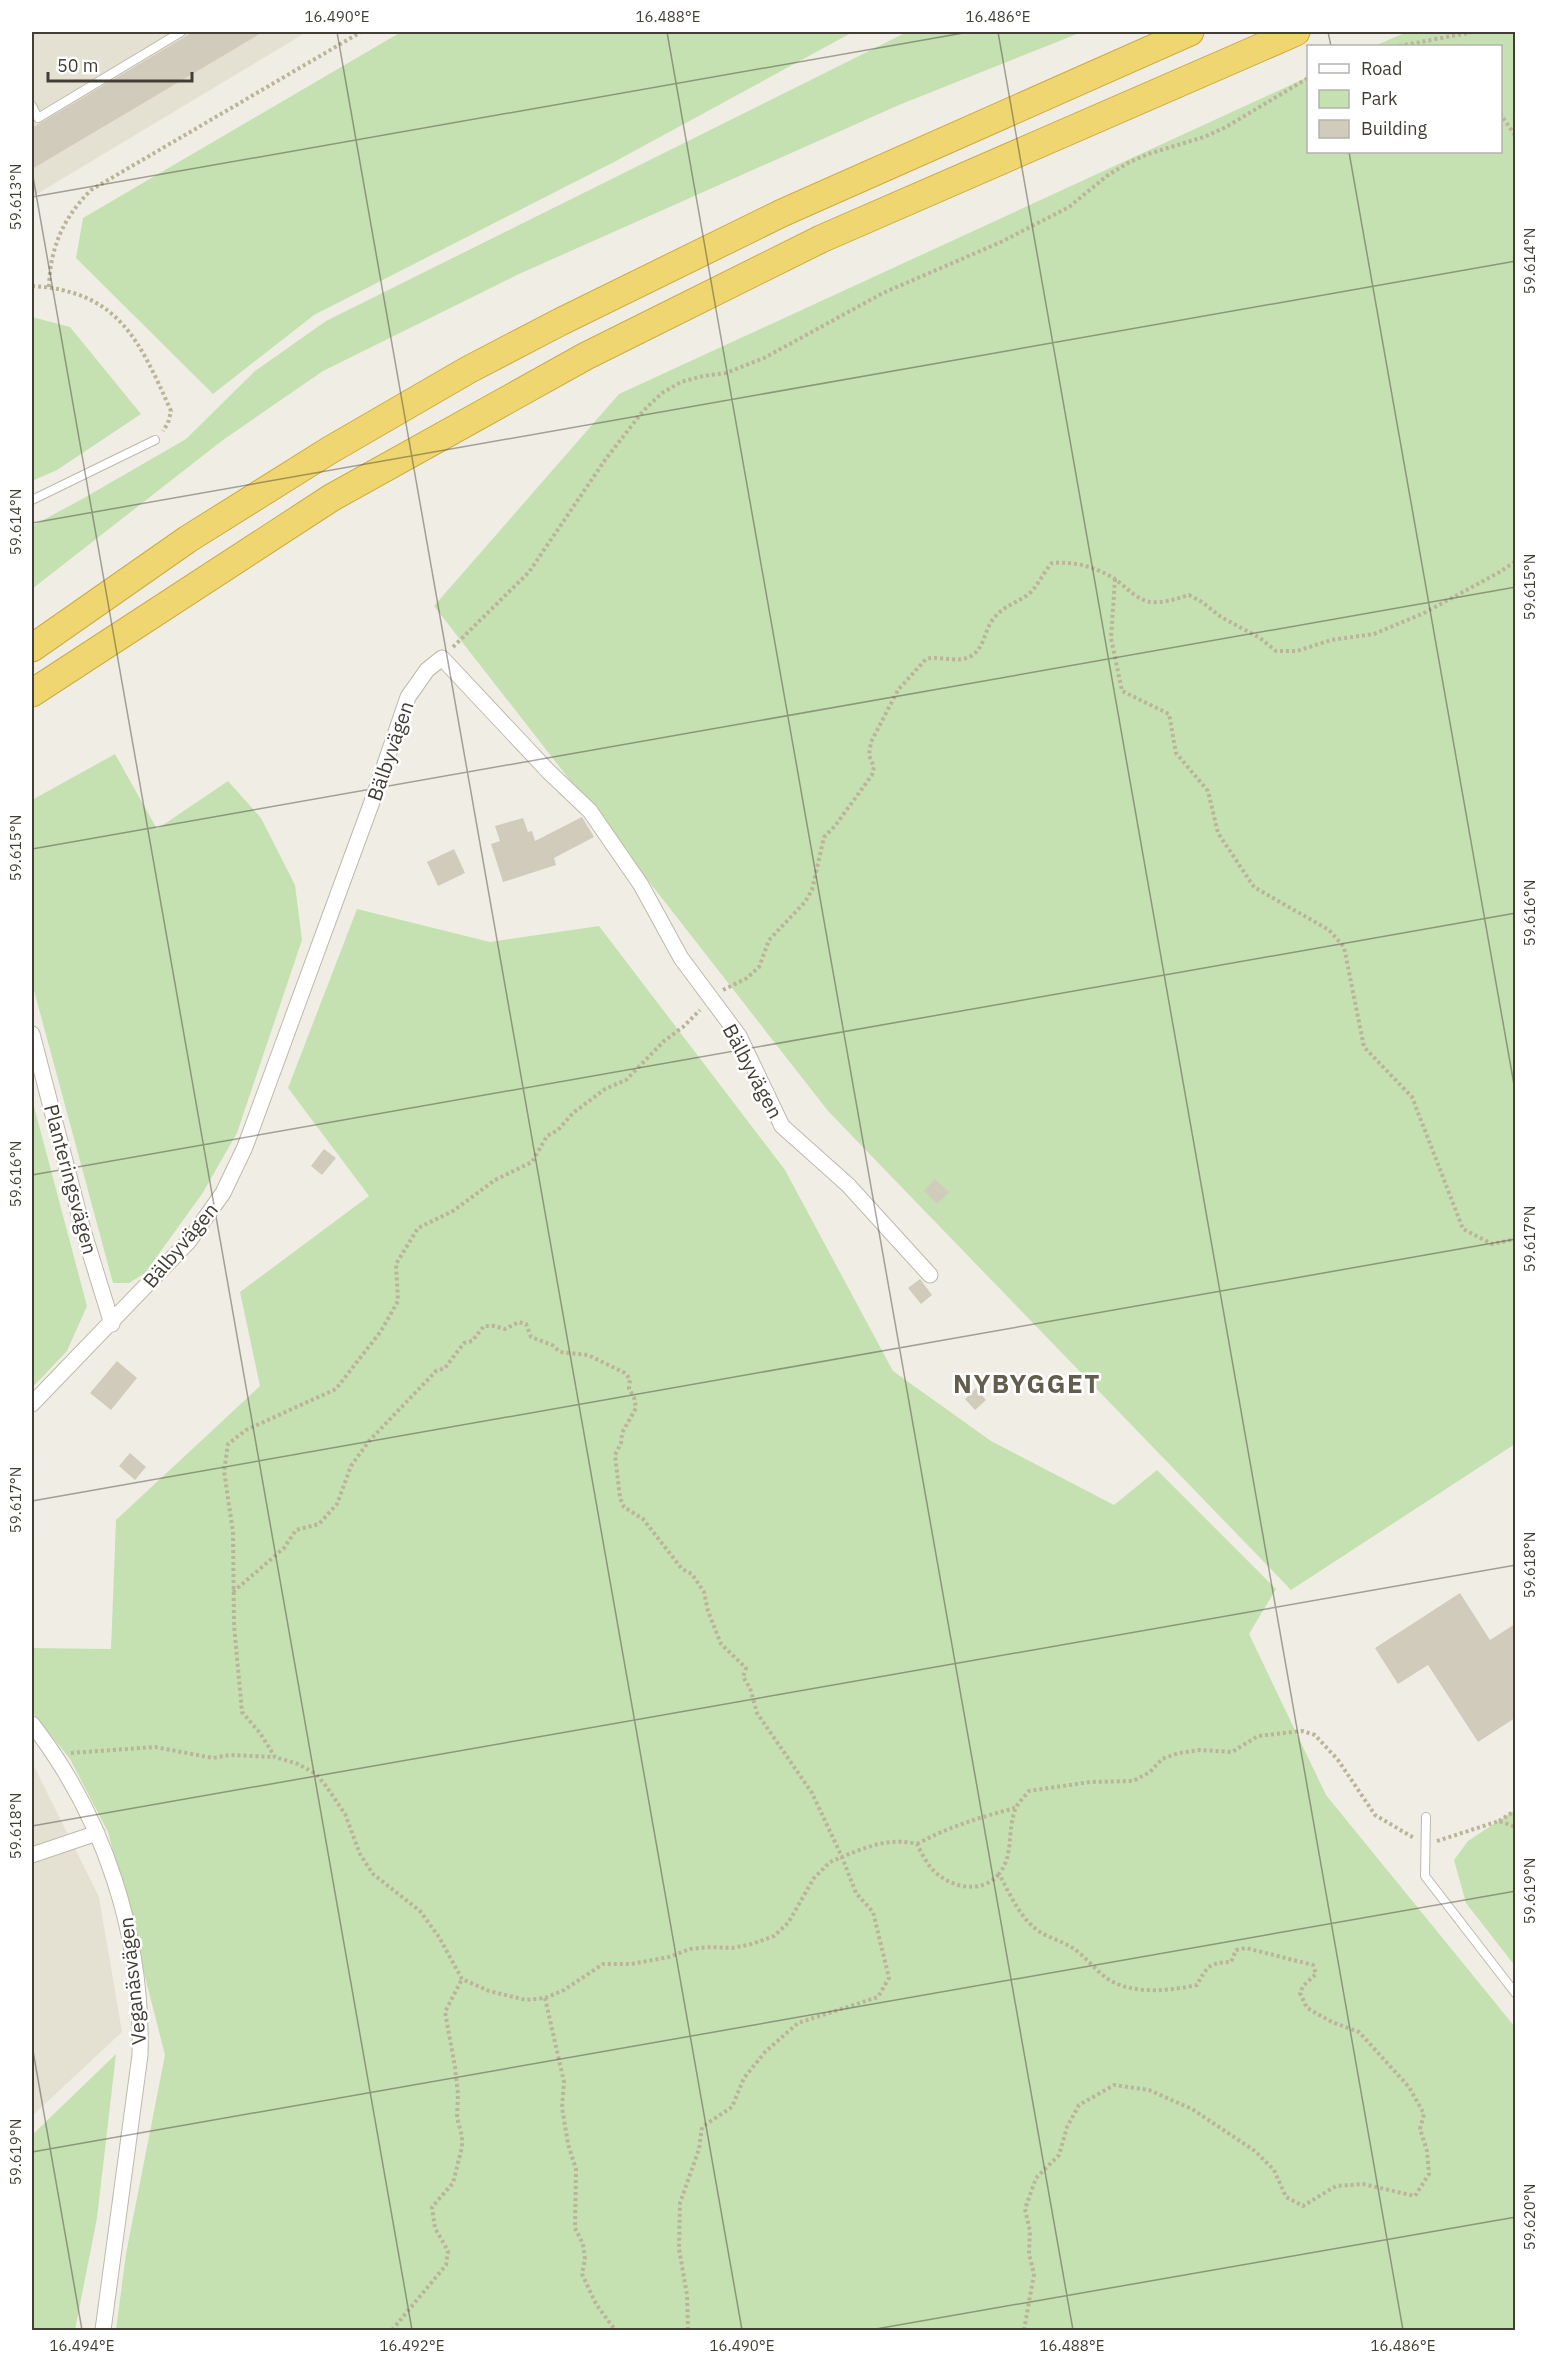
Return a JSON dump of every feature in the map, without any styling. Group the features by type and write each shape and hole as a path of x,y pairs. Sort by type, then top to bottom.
{"highway":[{"path":"32,648 188,539 330,450 468,370 782,213 1190,32"},
{"path":"32,693 331,498 586,356 821,239 1296,32"}],"street":[{"name":"Bälbyvägen","path":"32,1404 112,1324 189,1241 223,1193 237,1165 374,799 408,697 427,670 442,658 549,772 590,811 641,885 675,950 740,1036 782,1126 848,1185 930,1275"},
{"name":"Planteringsvägen","path":"32,1034 83,1230 112,1324"},
{"name":"Veganäsvägen","path":"32,1724 55,1754 97,1833 125,1910 132,1944 141,2026 137,2081 103,2331"},
{"path":"32,1855 97,1833"}],"lane":[{"path":"32,106 38,118 181,32"},
{"path":"32,500 155,440"},
{"path":"1426,1816 1425,1876 1515,1994"}],"path":[{"path":"49,287 52,252 59,232 76,205 91,190 361,32"},
{"path":"1406,45 1473,32"},
{"path":"442,658 529,572 605,460 643,411 662,393 681,382 726,373 764,358 883,293 1001,242 1069,207 1108,175 1128,163 1148,154 1204,137 1226,127 1307,79"},
{"path":"1502,116 1515,137"},
{"path":"32,286 49,287 79,294 98,303 117,317 134,336 171,411 168,423 155,440"},
{"path":"275,1757 260,1733 242,1712 232,1592 233,1532 224,1471 228,1444 246,1430 336,1389 381,1331 398,1301 396,1264 418,1228 453,1211 495,1180 532,1162 547,1136 558,1130 573,1113 605,1089 626,1080 664,1041 683,1027 710,998 747,978 759,967 770,939 805,902 812,890 824,837 835,826 872,775 874,767 869,755 871,742 898,690 926,659 932,657 958,660 971,657 978,650 990,623 1001,610 1027,595 1052,562 1072,562 1115,579 1149,602 1168,601 1189,595 1276,651 1297,651 1331,640 1374,634 1424,613 1498,573 1515,561"},
{"path":"1115,579 1111,638 1122,691 1169,714 1176,753 1208,791 1218,833 1254,887 1329,930 1344,947 1364,1047 1412,1097 1463,1228 1492,1244 1515,1239"},
{"path":"232,1592 284,1548 296,1530 319,1524 337,1504 351,1466 369,1441 436,1371 445,1368 464,1344 472,1341 484,1326 505,1329 519,1322 526,1324 531,1337 552,1345 560,1352 588,1355 625,1373 630,1379 629,1389 636,1408 622,1433 621,1443 615,1455 620,1498 624,1508 643,1519 682,1569 692,1574 704,1592 708,1611 721,1644 746,1668 743,1677 750,1688 758,1713 812,1793 856,1893 873,1912 889,1978 878,1998 798,2023 765,2052 744,2078 732,2107 702,2127 699,2149 680,2203 679,2249 687,2295 688,2331"},
{"path":"917,1844 931,1869 949,1882 968,1888 990,1884 1005,1867 1010,1851 1010,1829 1015,1808 1029,1791 1090,1782 1133,1781 1150,1772 1162,1759 1179,1753 1200,1750 1232,1752 1258,1736 1302,1731 1315,1735 1338,1760 1375,1815 1426,1845 1499,1821 1515,1810"},
{"path":"55,1754 155,1747 213,1758 241,1755 275,1757 298,1764 316,1774 326,1786 345,1814 360,1854 373,1874 420,1911 439,1937 462,1979 489,1991 526,2000 545,1998 564,1990 603,1964 631,1965 669,1957 690,1949 732,1948 774,1936 788,1923 814,1878 830,1862 890,1841 917,1844 938,1833 976,1819 1015,1808"},
{"path":"1499,1821 1515,1827"},
{"path":"999,1874 1018,1910 1038,1931 1066,1943 1107,1978 1125,1987 1173,1990 1197,1985 1205,1970 1214,1963 1231,1962 1236,1950 1246,1948 1313,1965 1316,1974 1303,1986 1300,1993 1307,2008 1332,2022 1359,2032 1409,2087 1424,2114 1420,2129 1427,2151 1429,2174 1415,2196 1363,2184 1336,2186 1303,2206 1286,2197 1274,2170 1255,2151 1192,2109 1149,2090 1114,2085 1079,2105 1067,2127 1059,2155 1036,2178 1025,2209 1030,2230 1029,2254 1034,2274 1024,2331"},
{"path":"392,2331 446,2265 448,2251 435,2228 432,2207 453,2183 462,2147 462,2136 457,2118 458,2094 455,2067 446,2012 462,1979"},
{"path":"545,1998 564,2082 562,2107 568,2144 576,2169 575,2228 583,2244 585,2259 582,2274 596,2304 615,2331"}],"shaded area":[{"path":"32,32 307,32 32,197"},
{"path":"32,1762 99,1897 122,2032 32,2116"}],"green space":[{"path":"401,32 853,32 614,162 314,315 213,394 76,258 83,218"},
{"path":"907,32 1082,32 899,105 519,274 323,371 223,440 32,589 32,526 186,439 255,371 326,321"},
{"path":"1407,32 1515,32 1515,1444 1291,1590 828,1111 434,606 619,394 1307,77 1307,153 1502,153 1502,45 1376,45"},
{"path":"32,317 70,327 141,414 57,470 32,481"},
{"path":"115,754 157,829 228,781 261,818 295,885 302,940 237,1133 202,1194 145,1273 129,1283 113,1283 32,983 32,800"},
{"path":"357,909 490,942 599,926 785,1170 893,1371 991,1441 1114,1505 1157,1470 1276,1589 1249,1634 1326,1795 1515,2027 1515,2330 116,2330 126,2254 165,2055 108,1832 70,1759 32,1712 32,1648 111,1649 116,1520 260,1386 240,1292 369,1196 288,1088"},
{"path":"32,1099 87,1306 67,1351 32,1388"},
{"path":"1515,1810 1515,1966 1466,1903 1454,1860 1468,1841"},
{"path":"116,2054 97,2218 75,2330 32,2330 32,2135"}],"building":[{"path":"193,32 263,32 32,169 32,128"},
{"path":"582,817 594,837 554,858 556,865 503,882 491,844 500,841 495,826 523,818 528,832 532,831 535,841"},
{"path":"454,849 465,873 438,886 427,862"},
{"path":"324,1149 336,1158 322,1175 311,1166"},
{"path":"935,1179 949,1192 937,1204 924,1191"},
{"path":"920,1279 932,1295 921,1304 908,1288"},
{"path":"117,1361 137,1378 111,1410 90,1393"},
{"path":"976,1388 986,1400 975,1410 965,1399"},
{"path":"130,1453 146,1467 135,1480 119,1466"},
{"path":"1460,1593 1490,1640 1515,1624 1515,1718 1478,1742 1428,1665 1398,1684 1375,1648"}],"district":[{"name":"NYBYGGET","path":"1027,1383"}]}
